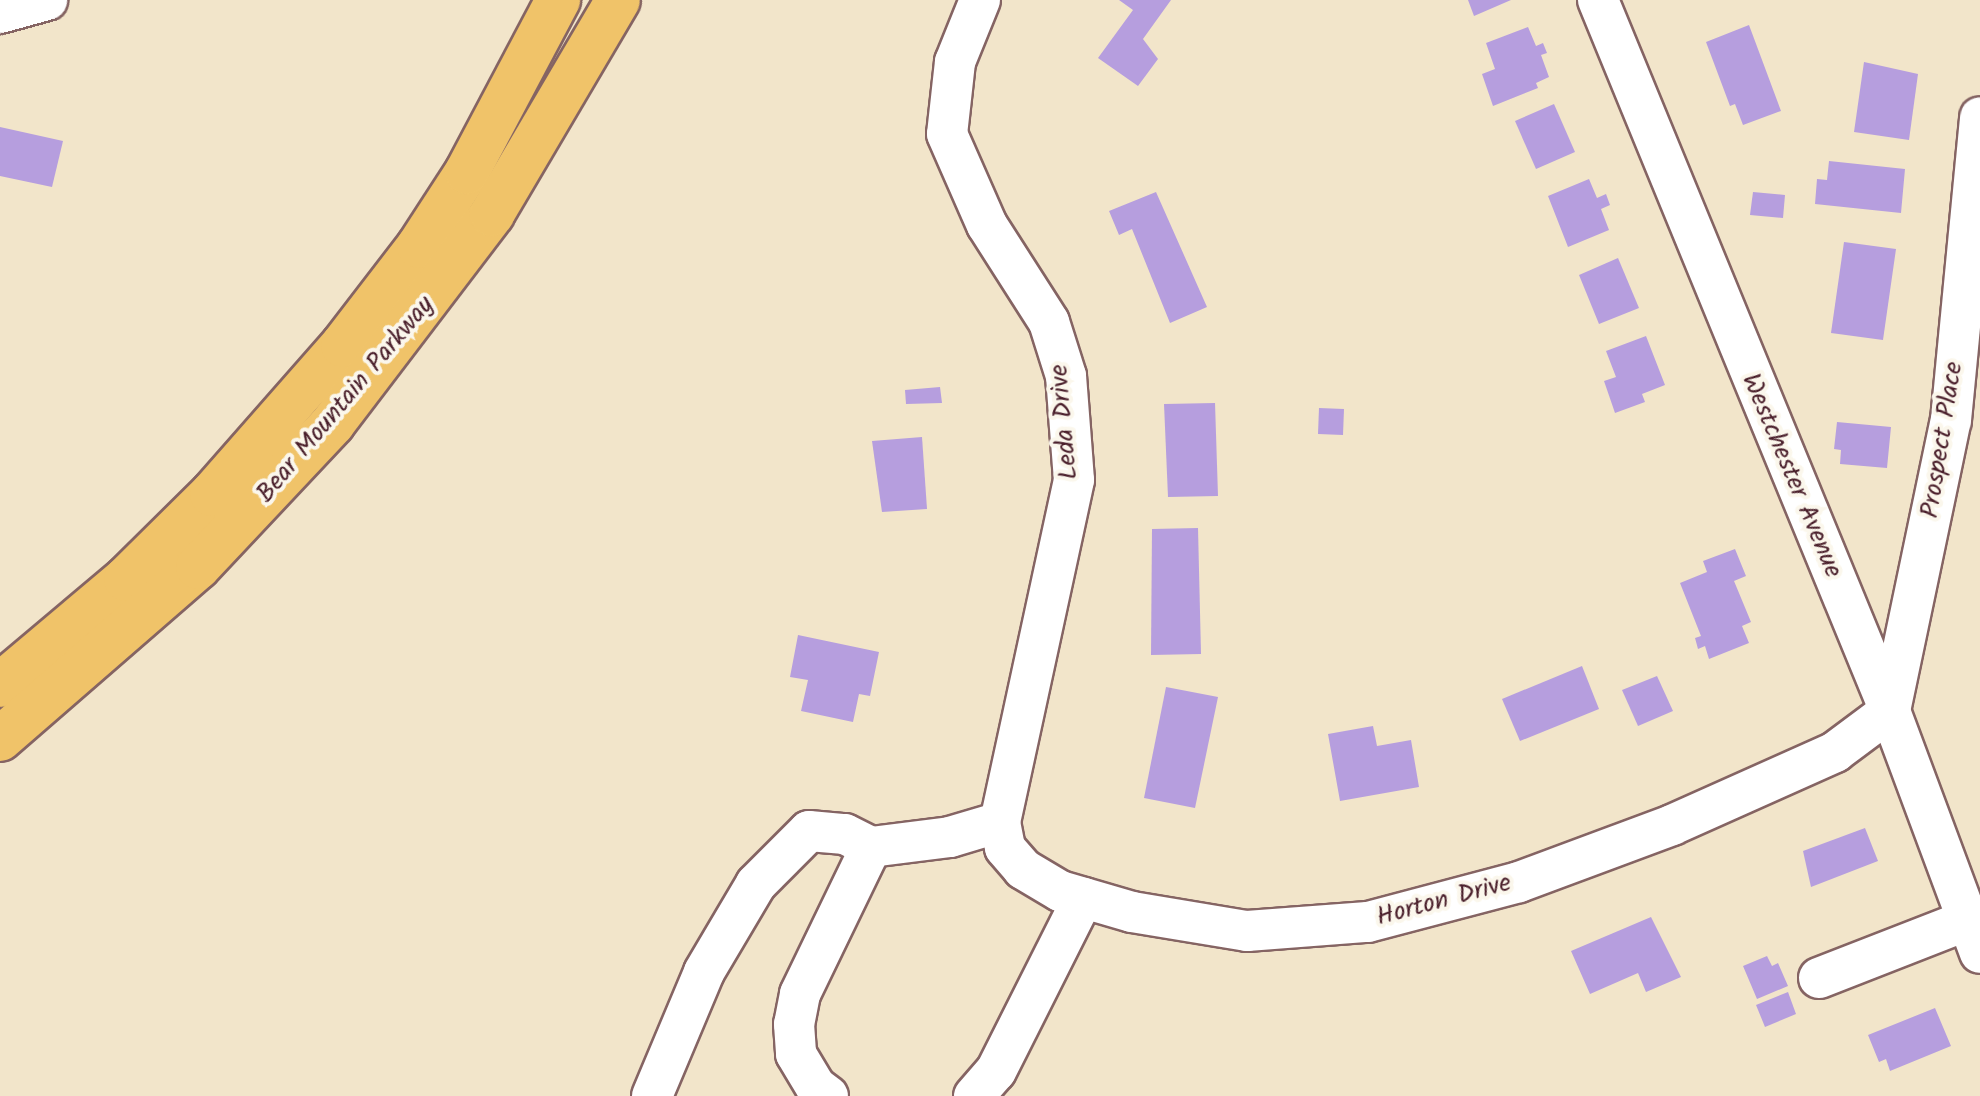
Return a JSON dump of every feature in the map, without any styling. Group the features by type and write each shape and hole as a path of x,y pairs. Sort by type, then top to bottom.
{"highway":[{"name":"Bear Mountain Parkway","path":"0,685 126,579 212,494 343,345 419,246 467,172 558,0"},
{"name":"Bear Mountain Parkway","path":"0,739 189,576 333,423 492,214 618,0"}],"street":[{"path":"0,13 47,0"},
{"name":"Leda Drive","path":"980,0 955,62 947,134 987,225 1049,322 1066,376 1074,480 1000,822"},
{"name":"Westchester Avenue","path":"1598,0 1890,711 1974,937"},
{"name":"Prospect Place","path":"1890,711 1951,420 1980,117"},
{"name":"Horton Drive","path":"1000,822 1005,848 1023,869 1083,898 1132,912 1247,931 1368,922 1519,882 1672,825 1835,752 1890,711"},
{"path":"652,1096 704,972 756,884 809,831 845,834 871,847 950,837 1000,822"},
{"path":"811,1089 796,1054 800,994 871,847"},
{"path":"974,1096 996,1071 1083,898"},
{"path":"1819,978 1974,937"}],"building":[{"path":"1119,0 1171,0 1143,39 1158,59 1138,86 1098,58 1133,10"},
{"path":"1468,0 1511,0 1474,16"},
{"path":"1749,25 1781,111 1743,125 1735,104 1730,106 1706,42"},
{"path":"1528,27 1536,46 1543,43 1547,53 1541,55 1549,77 1536,83 1538,88 1493,106 1482,74 1495,69 1486,43"},
{"path":"1864,62 1918,74 1909,140 1854,132"},
{"path":"1554,104 1575,152 1536,169 1515,121"},
{"path":"0,127 63,141 52,187 0,176"},
{"path":"1829,161 1905,169 1901,213 1815,204 1817,179 1827,180"},
{"path":"1589,179 1597,198 1606,194 1610,205 1601,209 1609,230 1568,247 1548,196"},
{"path":"1156,192 1207,307 1170,323 1132,229 1119,235 1109,211"},
{"path":"1753,192 1785,195 1783,218 1750,215"},
{"path":"1844,242 1896,249 1883,340 1831,333"},
{"path":"1618,258 1639,308 1599,324 1579,275"},
{"path":"1646,336 1665,385 1642,394 1645,402 1615,413 1604,381 1616,377 1606,351"},
{"path":"940,387 942,403 906,404 905,390"},
{"path":"1215,403 1218,496 1168,497 1164,404"},
{"path":"1319,408 1344,409 1343,435 1318,434"},
{"path":"1837,422 1891,427 1887,468 1840,464 1841,450 1834,449"},
{"path":"922,437 927,509 882,512 872,441"},
{"path":"1198,528 1201,654 1151,655 1152,529"},
{"path":"1735,549 1746,576 1734,581 1751,622 1742,626 1749,643 1709,659 1705,646 1698,649 1695,638 1701,636 1680,583 1707,572 1703,561"},
{"path":"798,635 879,652 870,696 859,694 853,722 801,711 808,680 790,677"},
{"path":"1582,666 1599,709 1520,741 1502,699"},
{"path":"1657,676 1673,711 1638,726 1622,690"},
{"path":"1166,687 1218,697 1195,808 1144,798"},
{"path":"1373,726 1377,746 1411,740 1419,787 1340,801 1328,734"},
{"path":"1865,828 1878,861 1811,887 1803,851"},
{"path":"1651,917 1681,977 1646,992 1638,973 1590,994 1571,951"},
{"path":"1767,956 1772,966 1778,963 1788,986 1757,999 1743,966"},
{"path":"1788,992 1796,1014 1765,1027 1756,1005"},
{"path":"1935,1008 1951,1046 1890,1071 1886,1059 1879,1062 1868,1035"}]}
